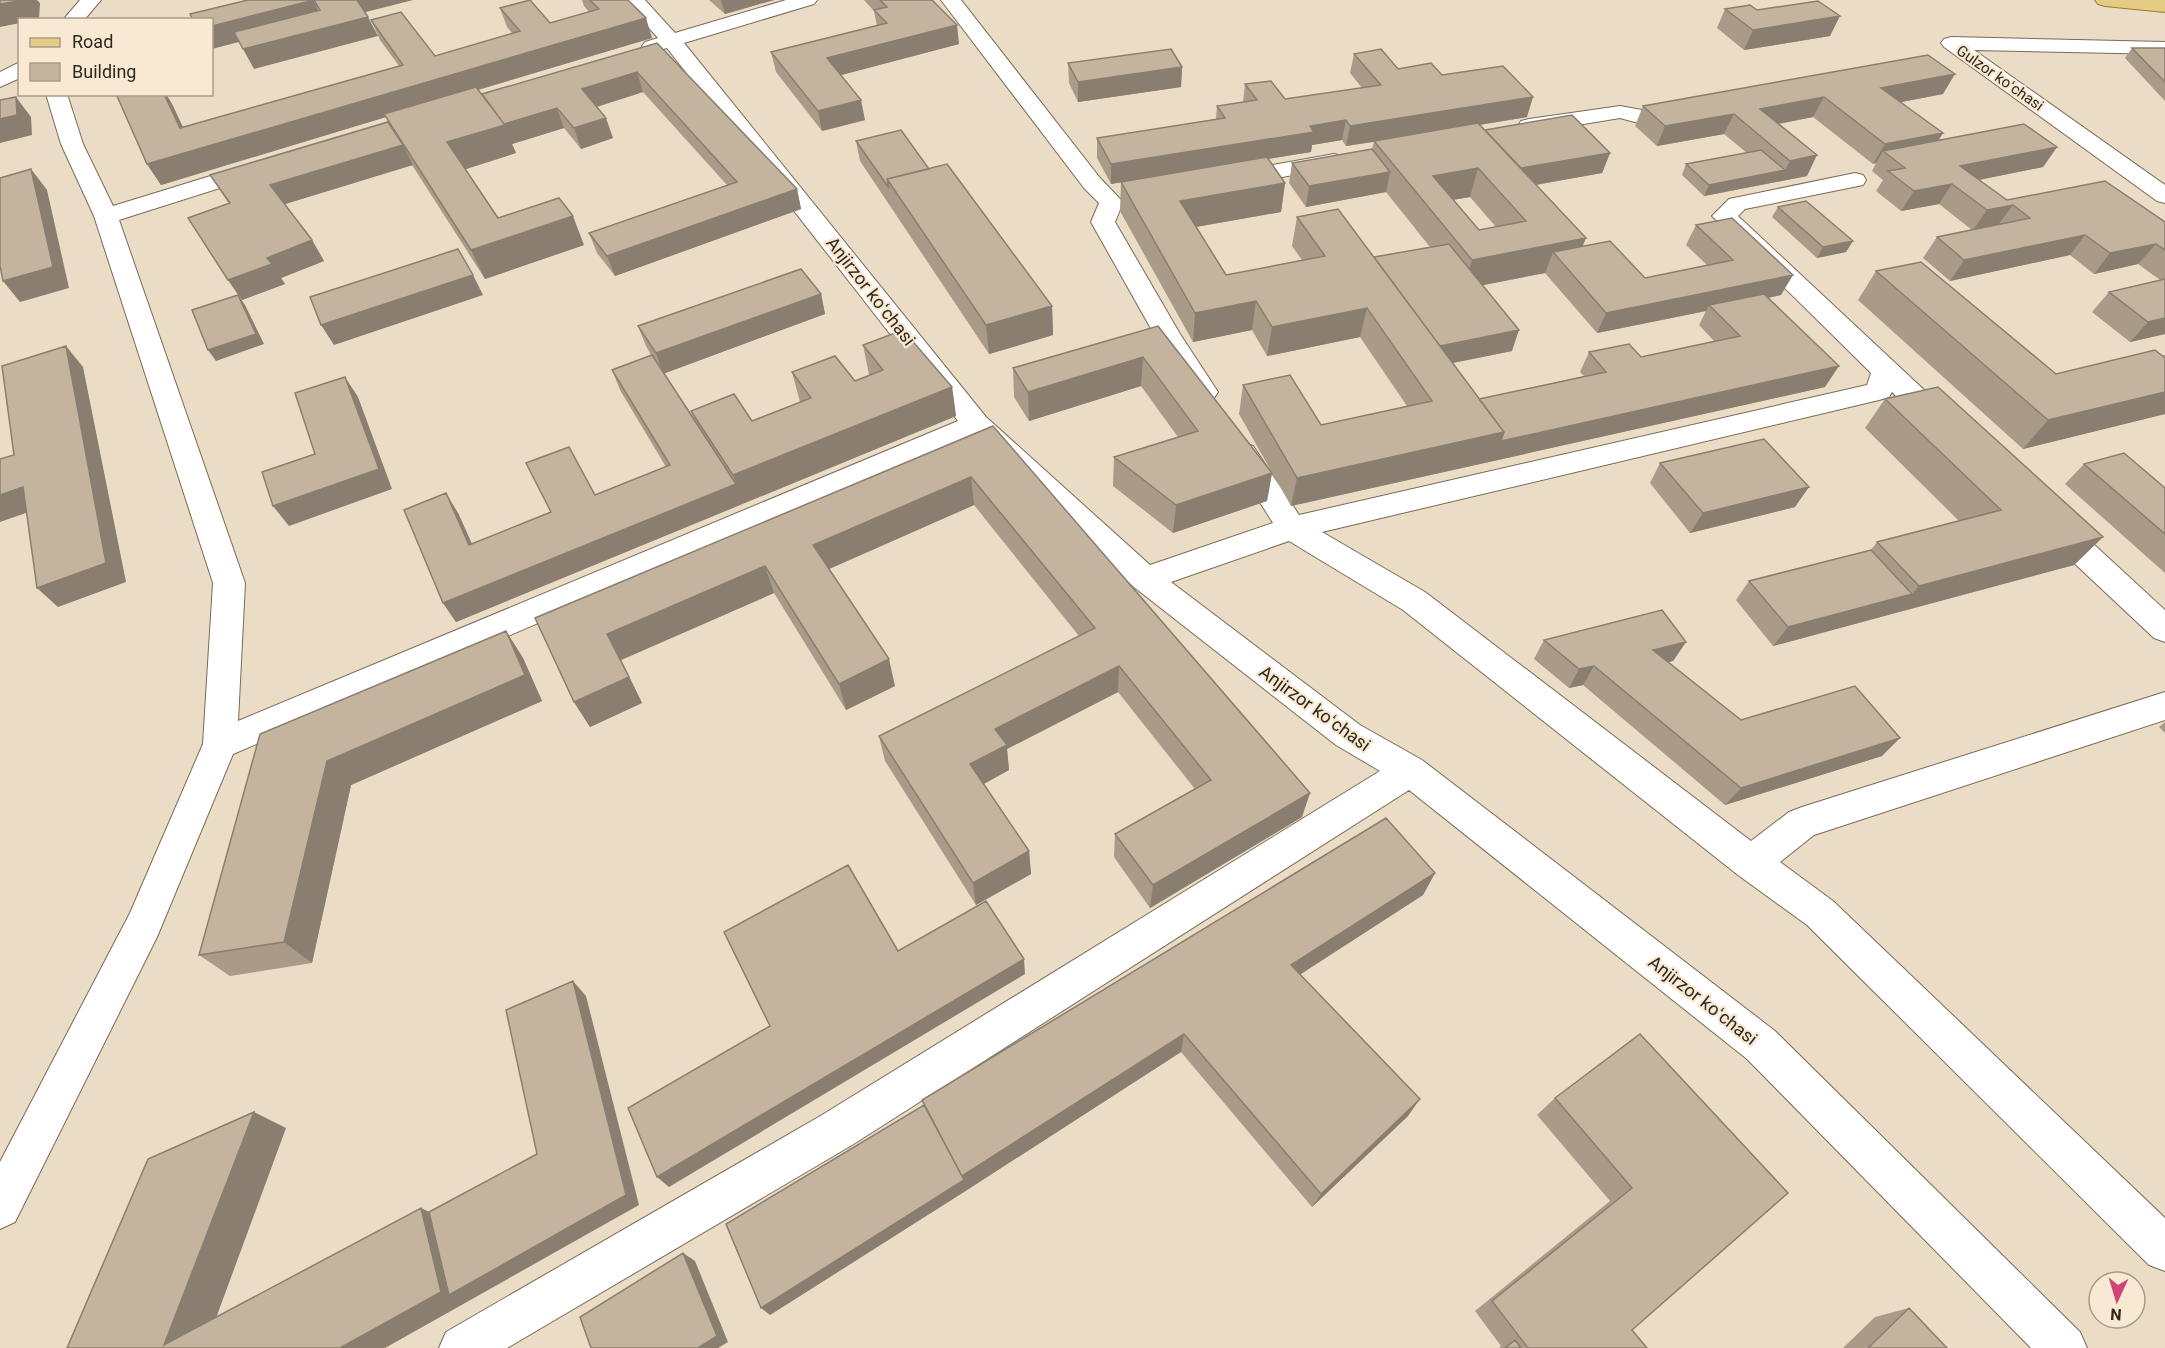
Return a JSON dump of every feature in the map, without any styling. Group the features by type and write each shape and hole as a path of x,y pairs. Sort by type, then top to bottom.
{"main road":[{"path":"2105,0 2165,6"}],"street":[{"path":"75,18 91,0"},
{"name":"Anjirzor koʻchasi","path":"634,0 671,40 976,424 1144,579 1348,735 1410,771 1761,1045 2064,1348"},
{"path":"637,50 807,0"},
{"path":"951,0 1092,183 1123,200 1103,222 1167,334 1292,528 1414,602 1750,863 1820,913 2165,1249"},
{"name":"Gulzor koʻchasi","path":"2165,48 1951,43 2165,196"},
{"path":"0,81 18,69"},
{"path":"0,1207 144,924 220,744 229,583 106,216 72,144 57,96"},
{"path":"1505,130 1620,112 1642,117 1700,107"},
{"path":"1216,183 1355,158"},
{"path":"106,216 276,163"},
{"path":"1855,180 1737,204 1724,216 1885,371 1964,443"},
{"path":"1144,579 1292,528 1880,391 1885,371"},
{"path":"220,744 976,424"},
{"path":"2034,508 2165,629"},
{"path":"1750,863 1802,823 2165,706"},
{"path":"462,1348 837,1130 1410,771"}],"building":[{"path":"0,0 24,0 0,4"},
{"path":"248,0 314,0 213,26 213,18 192,18 190,14"},
{"path":"314,0 357,0 368,17 243,49 234,32 320,10"},
{"path":"530,0 550,23 599,9 590,0 628,0 646,18 147,164 117,96 165,96 180,128 403,65 371,20 401,12 435,56 520,31 500,8"},
{"path":"880,0 932,0 957,25 827,58 861,100 818,111 771,52 887,23 874,10 887,7"},
{"path":"1818,1 1840,16 1753,30 1725,9 1750,5 1757,10"},
{"path":"657,43 797,189 607,256 589,233 737,182 637,72 582,89 606,118 574,128 557,108 504,124 482,94"},
{"path":"2132,48 2165,48 2165,82"},
{"path":"1171,49 1182,67 1078,82 1068,63"},
{"path":"1381,49 1398,69 1431,63 1442,75 1503,66 1533,97 1350,126 1346,120 1310,126 1314,132 1111,164 1097,138 1225,118 1217,106 1257,100 1245,84 1271,81 1285,99 1381,85 1354,54"},
{"path":"1928,55 1955,74 1881,88 1943,133 1885,144 1824,97 1760,109 1817,155 1790,161 1734,114 1665,126 1643,106"},
{"path":"476,87 505,125 447,142 498,218 559,198 573,216 471,250 384,114"},
{"path":"16,97 17,115 0,119 0,100"},
{"path":"1572,115 1610,153 1521,168 1485,130"},
{"path":"388,122 403,145 270,185 312,240 267,258 272,264 228,280 188,218 230,203 210,175"},
{"path":"1478,123 1586,238 1472,260 1374,141","holes":["1478,168 1526,221 1479,230 1433,176"]},
{"path":"2024,124 2057,147 1960,166 2007,200 2105,181 2165,222 2165,250 2156,244 2110,253 2085,235 1964,260 1937,237 2030,218 2013,205 1987,210 1952,184 1914,191 1888,171 1905,168 1883,151"},
{"path":"901,130 929,169 887,179 889,188 856,141"},
{"path":"1372,149 1390,172 1309,186 1292,163"},
{"path":"1761,150 1785,170 1709,185 1686,164"},
{"path":"1267,157 1285,183 1180,201 1226,275 1325,256 1297,217 1338,209 1504,432 1297,478 1243,385 1290,375 1321,425 1432,401 1367,308 1272,327 1256,301 1195,313 1121,182"},
{"path":"947,164 1052,306 986,325 887,179"},
{"path":"31,169 53,267 3,281 0,266 0,178"},
{"path":"1806,201 1853,241 1823,247 1778,207"},
{"path":"1732,218 1793,275 1606,313 1553,252 1610,241 1645,278 1733,260 1696,225"},
{"path":"1449,244 1519,330 1440,346 1374,257"},
{"path":"458,249 473,275 321,325 310,297"},
{"path":"1921,262 2056,374 2155,350 2165,358 2165,392 2048,420 1876,271"},
{"path":"801,269 821,294 656,353 638,326"},
{"path":"2165,279 2165,318 2148,322 2109,292"},
{"path":"1764,294 1839,366 1501,441 1504,432 1479,399 1606,372 1589,352 1629,344 1641,357 1740,336 1709,305"},
{"path":"238,295 256,334 208,350 192,310"},
{"path":"1158,326 1272,473 1176,505 1114,457 1198,431 1143,357 1028,392 1013,368"},
{"path":"903,330 952,387 733,475 691,411 734,394 752,421 811,398 792,372 835,356 855,381 883,370 863,345"},
{"path":"66,346 106,563 37,588 23,487 0,495 0,459 14,455 2,366"},
{"path":"652,355 736,484 443,603 404,510 446,493 469,545 551,512 526,463 569,447 595,495 670,465 612,370"},
{"path":"345,377 379,469 273,506 262,472 315,454 295,393"},
{"path":"1938,387 2103,537 1919,586 1877,542 2001,510 1885,399"},
{"path":"993,426 1310,793 1153,885 1115,834 1211,780 1119,666 995,729 1007,745 970,764 1029,851 973,883 879,736 1095,628 971,477 813,545 889,659 839,684 765,566 607,634 629,677 574,702 535,618"},
{"path":"1764,439 1809,487 1703,513 1660,463"},
{"path":"2124,453 2165,488 2165,534 2084,464"},
{"path":"1871,550 1912,594 1788,627 1749,581"},
{"path":"1662,610 1686,642 1653,650 1741,720 1855,686 1900,738 1741,788 1594,666 1579,669 1544,640"},
{"path":"506,631 525,675 327,761 284,942 199,955 260,734"},
{"path":"1386,818 1435,873 1291,965 1420,1099 1321,1194 1184,1034 962,1176 922,1100"},
{"path":"848,865 898,951 986,901 1024,959 657,1177 628,1108 770,1026 724,932"},
{"path":"573,981 626,1195 449,1295 429,1212 537,1154 506,1010"},
{"path":"1640,1034 1788,1193 1632,1330 1647,1348 1528,1348 1492,1301 1632,1188 1555,1098"},
{"path":"924,1105 964,1180 761,1308 726,1224"},
{"path":"254,1112 164,1345 421,1208 441,1292 340,1348 67,1348 148,1159"},
{"path":"683,1253 717,1336 698,1348 591,1348 580,1317"},
{"path":"1909,1308 1947,1348 1868,1348"},
{"path":"1515,1340 1521,1348 1505,1348"}]}
